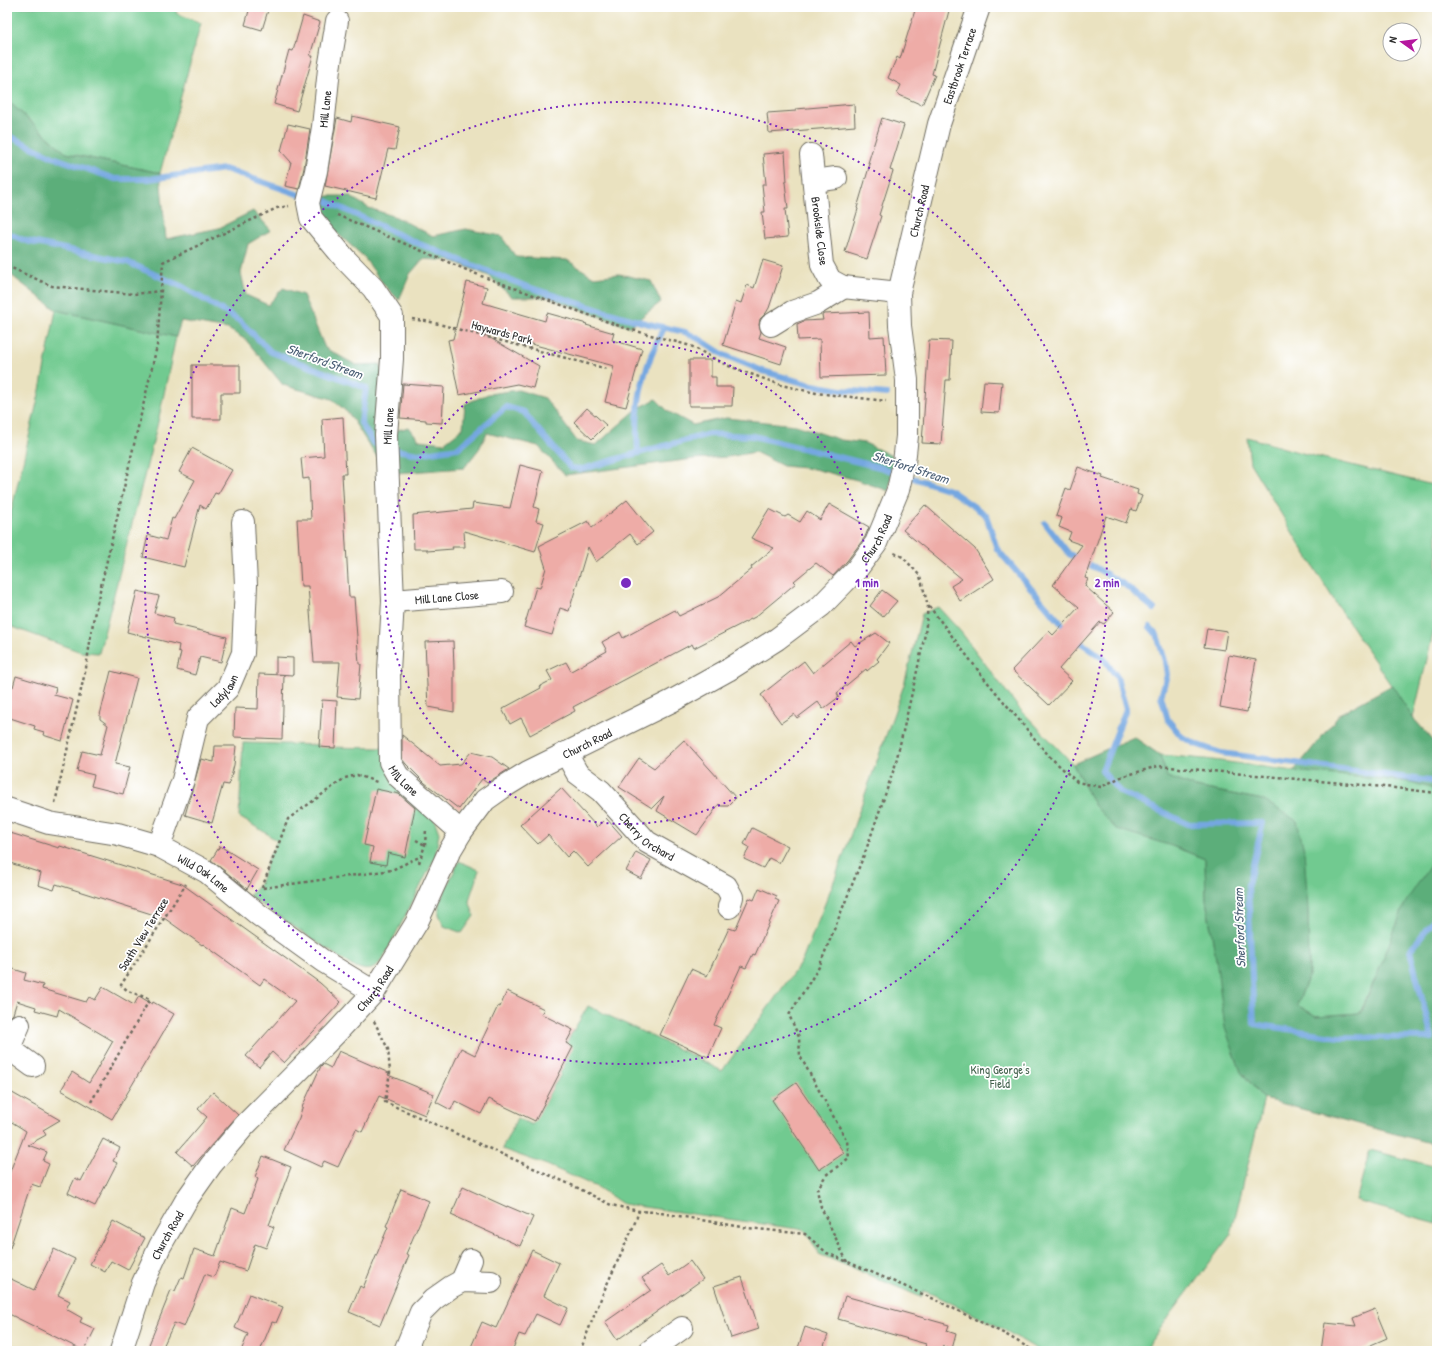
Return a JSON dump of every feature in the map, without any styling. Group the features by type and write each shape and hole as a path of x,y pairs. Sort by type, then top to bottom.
{"street":[{"name":"Eastbrook Terrace","path":"940,124 979,7"},
{"name":"Mill Lane","path":"308,203 316,171 322,135 329,69 337,21"},
{"name":"Church Road","path":"120,1351 143,1283 160,1246 187,1200 211,1165 245,1125 335,1034 367,999 417,922 449,852 461,832 485,800 528,772 672,701 728,670 777,639 822,606 857,569 876,542 898,490 904,463 907,436 907,380 900,326 899,293 940,124"},
{"name":"Brookside Close","path":"811,155 822,265 830,280 844,287 899,293"},
{"name":"Brookside Close","path":"814,181 836,178"},
{"path":"308,203 311,218 345,259 373,288 392,316"},
{"path":"771,325 792,312 818,303 844,287"},
{"name":"Mill Lane","path":"392,316 392,359 386,436 393,601 389,671 390,762 398,776 461,832"},
{"name":"Ladylawn","path":"159,846 183,780 198,718 228,688 243,653 246,592 243,522"},
{"name":"Mill Lane Close","path":"393,601 502,592"},
{"name":"Cherry Orchard","path":"566,753 577,773 601,791 647,842 726,886 732,896 729,907"},
{"name":"Wild Oak Lane","path":"7,809 49,823 118,834 159,846 197,866 207,872 259,915 323,962 367,999"},
{"path":"19,1025 8,1047 33,1066"},
{"path":"462,1281 471,1260"},
{"path":"405,1351 421,1312 434,1299 462,1281 491,1282"},
{"path":"655,1349 682,1328"}],"path":[{"path":"49,823 60,785 86,668 94,616 157,346 163,262 277,208 308,203 481,276 625,328 691,346 726,365 781,385 816,393 891,401 895,405 907,408"},
{"path":"7,266 52,286 134,294 160,291"},
{"name":"Haywards Park","path":"392,316 431,322 607,369"},
{"path":"847,1262 820,1207 817,1190 826,1175 849,1158 847,1141 800,1056 799,1037 790,1015 819,967 866,850 893,773 917,671 928,613 928,606 920,576 903,557 876,542"},
{"path":"928,606 984,678 1050,757 1077,782 1101,787 1121,776 1158,766 1437,793"},
{"path":"262,888 288,819 345,778 357,775 383,785"},
{"path":"425,845 427,823"},
{"path":"245,903 259,889 262,888 392,870 422,856"},
{"name":"South View Terrace","path":"91,1102 150,999 128,991 121,985 197,866"},
{"path":"367,999 374,1020 388,1050 390,1072 385,1102 576,1187 611,1205 639,1211 655,1212 748,1228 805,1234 827,1253 934,1300 1005,1334 1034,1351"},
{"path":"580,1351 639,1211"}],"green space":[{"path":"7,7 177,7 176,13 201,23 160,173 66,153 7,100"},
{"path":"7,100 66,153 160,173 166,239 219,228 253,211 271,230 248,244 241,273 246,295 268,305 283,288 303,295 325,348 356,365 380,364 385,376 394,431 409,427 419,440 444,443 463,428 465,404 488,394 518,390 545,398 577,441 596,445 637,409 656,399 669,412 693,425 726,418 796,425 841,440 865,443 894,457 889,491 857,480 814,469 783,466 755,452 728,457 694,459 565,475 538,446 487,433 479,449 464,468 397,473 374,453 349,414 332,399 283,385 246,340 228,329 181,321 176,337 56,310 7,272"},
{"path":"328,196 349,196 369,208 396,217 433,236 466,229 501,236 516,257 567,260 594,277 619,274 651,281 661,302 629,327 548,297 512,297 489,276 452,261 423,259 410,274 399,300 384,285 363,256 330,227 318,199"},
{"path":"56,310 176,337 158,422 99,653 81,652 7,625 7,529 40,390"},
{"path":"1247,437 1298,452 1437,486 1437,617 1413,718 1337,605 1250,463"},
{"name":"King George's Field","path":"938,607 961,632 1018,707 1073,764 1095,806 1172,846 1205,859 1206,900 1216,959 1241,1072 1264,1099 1231,1234 1151,1341 1146,1351 1040,1351 1001,1328 939,1297 924,1291 921,1297 819,1254 805,1230 623,1204 599,1188 547,1165 502,1149 517,1118 532,1125 561,1074 560,1073 572,1047 566,1043 588,1006 722,1071 802,961 836,876 904,685 922,614"},
{"path":"1392,685 1413,718 1432,739 1437,747 1437,790 1411,782 1294,771 1340,714"},
{"path":"1134,737 1160,755 1167,777 1195,787 1263,800 1297,821 1304,850 1308,910 1309,975 1297,1005 1316,1016 1361,1013 1405,903 1437,855 1437,1145 1264,1099 1241,1072 1225,1028 1216,959 1206,900 1205,859 1172,846 1116,829 1095,806 1073,764"},
{"path":"243,743 319,745 320,747 384,748 433,816 439,833 435,858 385,955 374,968 367,970 352,966 249,896 260,884 268,859 277,841 239,817"},
{"path":"1160,755 1205,759 1294,771 1411,782 1437,790 1437,855 1379,970 1360,1013 1316,1016 1297,1005 1309,975 1308,910 1263,800 1195,787 1167,777"},
{"path":"459,861 479,870 469,900 474,916 462,933 444,926 439,914 439,903"},
{"path":"1370,1150 1437,1167 1437,1223 1356,1201"}],"building":[{"path":"250,7 269,7 262,30 245,25"},
{"path":"916,7 950,7 932,74 935,75 922,105 897,94 901,85 888,78 897,57 900,59"},
{"path":"303,16 320,22 310,56 313,56 297,111 274,104 289,50 293,51"},
{"path":"854,104 855,126 769,133 767,113"},
{"path":"352,116 400,127 395,150 388,149 376,198 325,186 337,118 351,122"},
{"path":"882,118 904,125 890,170 893,171 879,215 881,216 867,259 845,252 870,164 868,163"},
{"path":"288,124 310,129 299,189 285,186 291,162 281,151"},
{"path":"785,152 787,182 785,182 788,209 785,209 788,237 765,239 762,212 765,212 762,184 766,184 763,154"},
{"path":"763,260 783,266 769,308 760,319 759,325 761,332 759,338 786,347 781,364 723,345 736,301 741,303 747,285 754,288"},
{"path":"467,282 487,287 483,303 545,321 547,313 587,324 586,325 614,333 612,340 642,349 626,407 605,402 614,366 486,332 485,335 539,366 533,388 517,384 459,395 448,340 453,339"},
{"path":"869,312 870,337 884,336 886,375 821,377 820,339 798,340 797,324 804,321 823,320 822,315 824,314"},
{"path":"929,340 952,341 950,380 946,380 941,444 922,443"},
{"path":"689,360 711,360 711,377 716,377 716,387 733,387 732,406 689,406"},
{"path":"192,365 240,365 240,393 221,393 221,419 192,419"},
{"path":"984,381 1002,382 999,413 981,412"},
{"path":"403,384 444,387 442,423 400,418"},
{"path":"587,408 606,425 592,439 574,422"},
{"path":"343,417 346,474 342,474 349,597 354,597 359,664 361,664 358,699 337,697 340,662 314,662 308,586 301,586 297,519 311,519 309,478 303,479 301,458 324,456 322,419"},
{"path":"192,448 232,470 218,494 215,493 206,509 200,505 184,567 143,557 148,535 166,540 172,518 174,519 195,480 179,472"},
{"path":"520,465 543,471 534,507 539,509 536,521 544,523 535,552 464,531 465,547 452,547 453,549 427,551 427,549 414,549 413,515 472,509 473,503 510,508"},
{"path":"1078,467 1103,476 1102,478 1138,490 1137,494 1142,496 1136,511 1131,509 1126,523 1106,516 1085,578 1088,579 1085,586 1114,612 1104,624 1100,622 1059,669 1072,681 1049,705 1012,670 1049,631 1053,635 1079,607 1053,585 1082,545 1068,540 1071,532 1059,527 1062,518 1056,516 1066,488 1070,490"},
{"path":"627,500 653,532 638,544 630,534 596,562 588,547 569,611 560,608 552,635 524,627 536,587 540,588 546,568 539,546 588,521 592,528"},
{"path":"829,504 869,527 865,537 847,561 833,576 816,563 794,581 796,583 755,617 694,648 692,644 573,707 575,711 530,735 521,718 510,724 502,709 541,688 540,686 552,680 547,671 566,662 571,671 607,651 602,642 620,632 623,638 675,610 679,616 718,597 752,569 751,567 774,548 751,538 769,509 785,517 788,515 800,522 807,511 820,520"},
{"path":"925,505 975,549 994,579 960,601 951,586 962,579 903,530"},
{"path":"882,590 897,601 883,617 870,606"},
{"path":"137,591 159,596 154,613 174,618 173,624 227,637 221,662 200,657 195,675 177,670 181,652 178,651 179,645 127,632"},
{"path":"1207,628 1227,631 1224,650 1204,647"},
{"path":"876,633 889,643 877,659 879,661 867,671 866,669 837,693 839,697 823,709 818,702 797,718 794,714 781,723 761,695 804,661 813,673 851,641 855,646"},
{"path":"453,641 454,712 428,707 425,642"},
{"path":"1229,655 1256,660 1247,712 1220,707"},
{"path":"276,657 293,658 293,675 276,674"},
{"path":"111,671 137,678 115,764 130,767 123,794 91,786 94,775 77,771 82,751 100,755 108,725 100,719 100,715"},
{"path":"259,674 284,675 282,739 234,737 235,708 258,709"},
{"path":"16,676 56,688 54,695 73,700 62,741 43,735 44,732 34,729 35,726 7,717 7,685 13,687"},
{"path":"322,700 337,701 335,748 319,747"},
{"path":"402,735 440,766 461,764 471,752 492,757 509,769 487,783 482,779 459,809 425,783 402,759"},
{"path":"684,740 736,798 728,806 721,806 719,804 697,835 657,811 664,796 652,808 619,787 639,758 654,768"},
{"path":"215,746 236,746 234,765 229,785 223,784 212,823 185,815 201,759 214,762"},
{"path":"561,788 597,827 606,818 622,836 588,867 573,851 567,857 548,835 538,844 520,825"},
{"path":"376,789 399,794 415,808 405,857 388,853 386,865 370,862 373,847 364,845"},
{"path":"752,828 788,846 779,863 769,858 763,868 744,859 749,847 744,844"},
{"path":"7,832 59,848 60,846 182,884 320,983 341,1002 284,1063 272,1052 259,1067 246,1056 295,1001 264,979 260,985 164,918 56,884 54,890 38,885 41,873 7,862"},
{"path":"220,846 258,870 247,889 211,860"},
{"path":"636,852 651,860 641,879 626,871"},
{"path":"759,888 777,896 775,899 779,901 755,955 753,954 746,968 741,966 714,1025 721,1028 708,1057 660,1035 691,969 707,976 729,928 735,930 749,898 754,900"},
{"path":"7,967 26,973 24,980 43,985 42,989 86,1002 89,997 95,1000 103,987 134,1005 139,996 174,1014 112,1119 61,1090 72,1072 89,1083 113,1041 59,1009 57,1016 35,1010 36,1007 17,1001 13,1014 7,1021"},
{"path":"507,991 544,1009 541,1014 573,1030 566,1043 573,1047 535,1121 489,1099 481,1114 455,1101 451,1110 436,1102 461,1048 475,1055 498,1006 500,1007"},
{"path":"339,1051 389,1073 388,1075 434,1094 425,1115 379,1096 362,1132 356,1129 338,1167 324,1161 321,1167 284,1150 321,1066 323,1064 331,1068"},
{"path":"796,1083 844,1153 819,1170 772,1100"},
{"path":"7,1090 60,1120 43,1130 46,1135 28,1145 47,1152 43,1161 49,1164 40,1187 31,1184 10,1248 7,1247 7,1179 26,1131 7,1119"},
{"path":"213,1092 238,1115 193,1166 177,1152 207,1117 198,1109"},
{"path":"103,1139 120,1148 113,1161 117,1163 95,1206 68,1193 75,1178 81,1181"},
{"path":"263,1156 291,1167 269,1225 274,1227 266,1248 255,1244 246,1271 220,1262 214,1277 205,1274 184,1327 174,1323 161,1351 148,1347 171,1290 175,1291 181,1277 184,1278 194,1249 215,1256 232,1208 245,1213 258,1179 255,1177"},
{"path":"463,1187 533,1217 520,1246 451,1215"},
{"path":"401,1189 429,1201 406,1254 409,1255 380,1325 349,1312 360,1286 363,1288 388,1227 386,1226"},
{"path":"113,1221 145,1238 128,1270 111,1261 105,1272 90,1264"},
{"path":"54,1249 75,1259 58,1295 70,1301 66,1309 82,1318 80,1322 95,1329 84,1351 7,1313 7,1277 34,1290"},
{"path":"532,1250 559,1263 544,1296 568,1308 560,1325 536,1314 525,1336 519,1334 512,1351 480,1351 471,1347 482,1322 496,1328"},
{"path":"690,1261 703,1279 617,1340 605,1322 651,1290 642,1278 661,1265 669,1276"},
{"path":"742,1277 759,1329 731,1338 714,1286"},
{"path":"249,1294 283,1307 276,1323 272,1322 260,1351 241,1351 248,1334 235,1328"},
{"path":"845,1296 949,1325 947,1331 956,1334 952,1349 943,1346 941,1351 924,1351 926,1344 838,1319"},
{"path":"1375,1309 1387,1338 1357,1351 1321,1351 1325,1323 1356,1326 1353,1318"},
{"path":"805,1327 828,1335 822,1351 797,1351"}],"waterway":[{"path":"7,135 53,157 115,179 149,179 225,169 300,195"},
{"path":"324,200 417,243 525,286 606,312 685,332 701,340 724,355 763,371 807,384 841,390 887,394"},
{"name":"Sherford Stream","path":"7,233 26,241 127,262 183,287 240,321 271,352 366,388 361,423 373,443 382,446"},
{"path":"638,453 637,419 641,388 650,358 664,328"},
{"name":"Sherford Stream","path":"391,449 418,454 458,448 506,407 524,412 571,468 583,469 709,434 753,436 879,467 950,490 986,515 997,549 1067,630"},
{"path":"1045,523 1069,554 1125,585 1154,609"},
{"path":"1150,627 1157,635 1165,661 1167,675 1161,696 1168,720 1182,737 1198,745 1221,753 1437,782"},
{"name":"Sherford Stream","path":"1076,639 1104,659 1117,677 1126,709 1102,771 1120,792 1188,824 1263,823 1248,885 1254,1024 1339,1037 1432,1038 1410,951 1437,915"}]}
